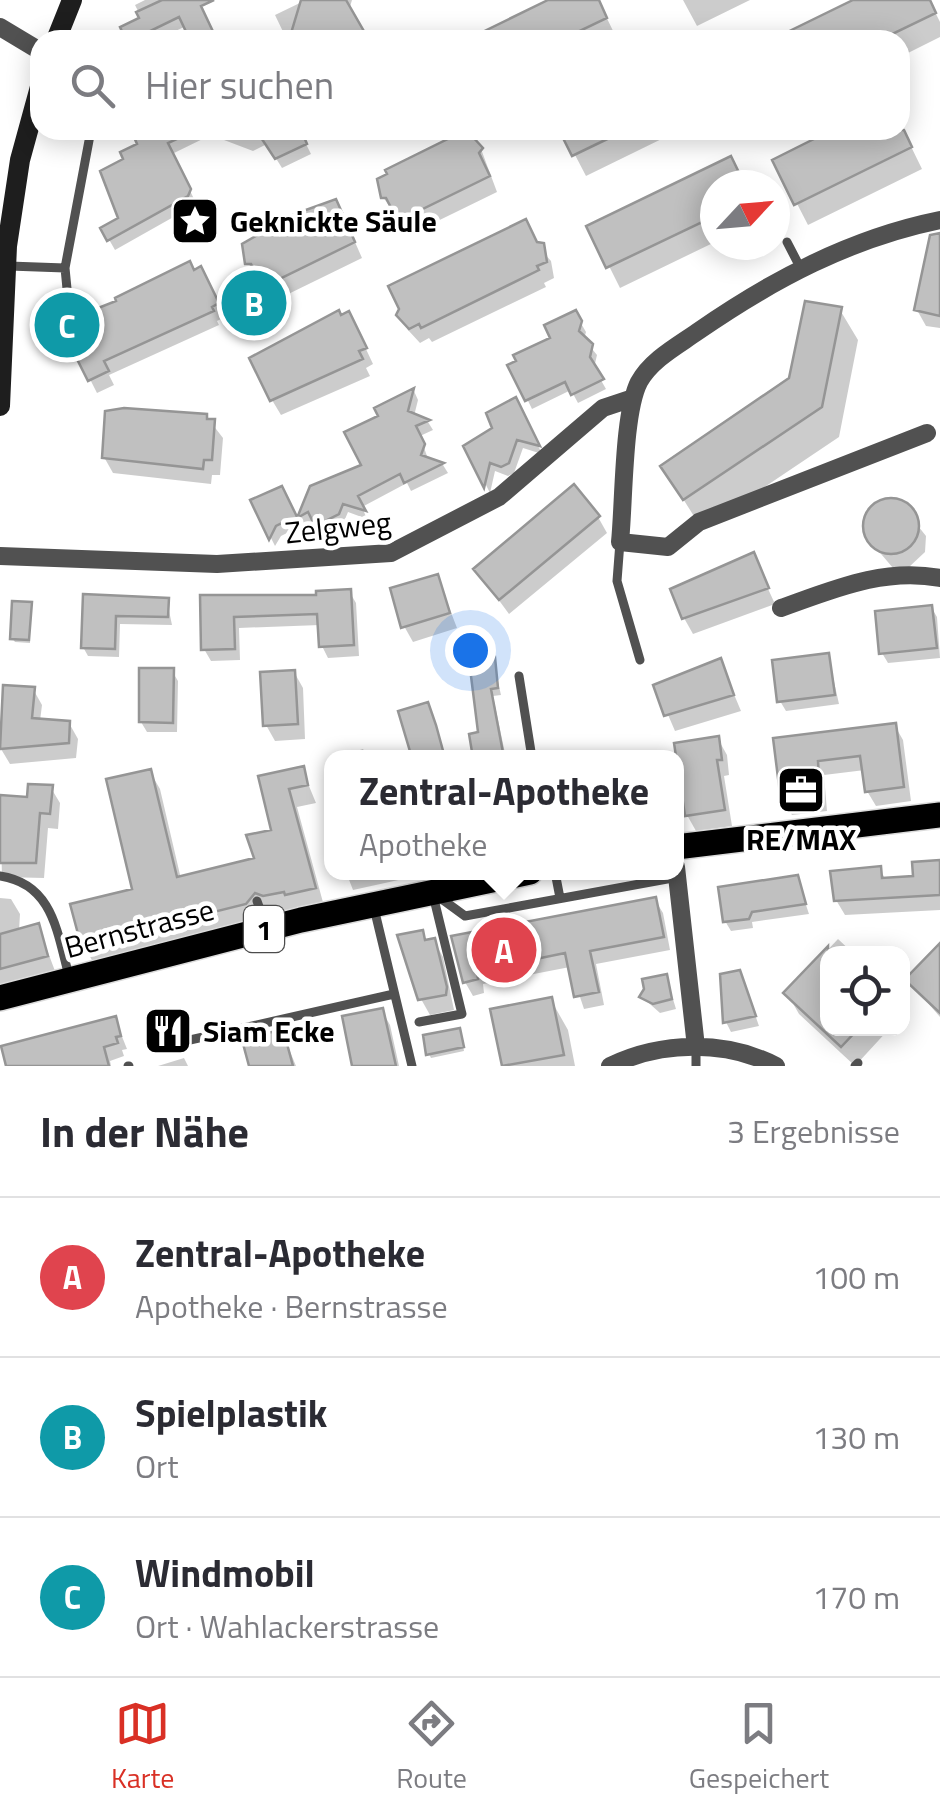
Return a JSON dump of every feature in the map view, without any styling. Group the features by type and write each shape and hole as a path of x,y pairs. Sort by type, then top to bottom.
{"main road":[{"path":"684,846 940,815"},
{"name":"Bernstrasse","path":"0,998 266,928 476,880"}],"street":[{"path":"60,30 72,0"},
{"path":"0,27 30,45"},
{"path":"0,406 4,274 14,194 30,128"},
{"path":"927,433 699,522 668,547 620,542 634,398 642,377 676,347 801,269 875,236 940,220"},
{"name":"Zelgweg","path":"0,556 217,564 356,558 401,550 520,483 603,408 634,398"},
{"path":"780,608 879,578 940,578"},
{"path":"678,880 696,1056"},
{"path":"610,1066 646,1052 696,1056 742,1053 776,1066"}],"lane":[{"path":"70,320 65,268 88,140"},
{"path":"790,246 801,269"},
{"path":"4,274 65,268"},
{"path":"620,542 617,580 640,660"},
{"path":"520,676 531,750"},
{"path":"0,876 20,881 44,898 70,980"},
{"path":"557,880 560,898"},
{"path":"432,893 465,916 641,880"},
{"path":"419,1022 462,1014 432,893"},
{"path":"257,902 266,928"},
{"path":"374,905 412,1066"},
{"path":"181,1042 394,994"}],"building":[{"path":"162,0 214,0 201,6 212,30 185,30 179,17 152,30 121,30 120,27 139,18 136,12"},
{"path":"301,0 346,0 363,30 292,30"},
{"path":"548,0 599,0 607,18 582,30 486,30"},
{"path":"853,0 930,0 936,13 901,30 792,30"},
{"path":"135,140 174,140 168,143 191,189 188,196 107,241 100,228 118,218 100,171 123,159 120,152 137,144"},
{"path":"263,140 305,140 307,144 275,159"},
{"path":"446,140 476,140 483,148 479,153 490,176 398,221 386,198 381,198 377,179 387,174 385,170"},
{"path":"564,140 605,140 572,156"},
{"path":"812,140 909,140 912,147 794,205 790,197 790,170 777,170 772,160"},
{"path":"731,156 738,170 702,170"},
{"path":"700,171 700,223 606,268 586,226"},
{"path":"336,199 355,242 263,287 251,264 245,264 242,244 292,215"},
{"path":"526,219 537,242 544,243 547,262 537,266 539,270 421,328 419,324 409,329 396,315 399,309 388,286"},
{"path":"940,233 940,316 914,310 930,235"},
{"path":"190,261 194,270 201,266 219,303 212,307 214,311 104,361 109,371 88,381 60,325 74,327 78,316 116,301 115,298"},
{"path":"805,301 842,307 822,407 683,500 660,466 789,378"},
{"path":"339,310 341,315 349,311 367,348 359,351 363,359 270,401 249,358"},
{"path":"576,310 582,321 579,331 593,344 590,357 604,379 571,395 565,382 525,401 507,365 516,361 513,355 550,338 544,325"},
{"path":"414,388 408,411 430,420 416,426 425,444 421,455 444,463 404,483 400,474 358,496 366,511 343,504 339,514 315,526 308,512 297,518 310,486 361,465 344,432 378,416 374,408"},
{"path":"516,397 540,446 517,440 509,463 501,467 490,463 484,488 463,446 492,428 486,413"},
{"path":"124,408 207,414 207,419 215,419 212,460 204,460 203,469 102,458 105,411"},
{"path":"574,484 600,516 499,600 473,569"},
{"path":"282,486 301,525 286,521 276,526 269,540 250,500"},
{"path":"891,498 911,506 919,526 911,546 891,554 871,546 863,526 871,506"},
{"path":"754,552 769,588 682,619 670,589"},
{"path":"438,574 450,613 401,628 390,588"},
{"path":"351,589 354,645 319,647 317,614 234,617 235,649 201,650 200,595 316,595 316,591"},
{"path":"83,594 169,598 168,617 116,616 115,649 81,648"},
{"path":"12,601 32,602 29,640 10,639"},
{"path":"932,605 937,648 879,654 875,611"},
{"path":"829,653 835,695 777,702 772,660"},
{"path":"495,657 498,688 491,689 502,750 472,750 469,734 478,732 469,660"},
{"path":"721,658 734,695 664,716 653,685"},
{"path":"139,668 174,668 173,723 139,722"},
{"path":"295,670 298,724 263,726 260,672"},
{"path":"3,685 35,687 32,718 70,721 69,743 0,749"},
{"path":"428,702 443,750 410,750 398,711"},
{"path":"896,723 904,787 865,792 860,756 818,761 820,797 781,802 773,738"},
{"path":"719,736 722,760 717,760 725,810 685,816 684,750 675,750 674,743"},
{"path":"304,766 308,785 289,789 316,888 285,895 255,893 246,904 81,945 70,904 132,889 106,779 151,769 177,877 254,858 246,835 271,830 258,776"},
{"path":"28,784 53,785 50,814 40,813 36,863 0,863 0,795 27,797"},
{"path":"940,860 940,895 834,901 830,871 881,866 882,878 913,876 912,862"},
{"path":"798,875 806,904 752,912 749,919 723,922 718,887"},
{"path":"656,897 664,937 590,951 599,992 574,997 565,953 477,971 478,979 463,983 451,936"},
{"path":"39,923 48,956 0,969 0,934"},
{"path":"423,930 425,940 435,938 447,987 446,995 418,1000 397,935"},
{"path":"940,943 940,1013 910,985 910,974"},
{"path":"820,954 820,1027 783,993"},
{"path":"740,970 756,1016 723,1023 720,974"},
{"path":"667,974 672,999 653,1004 639,997 644,989 642,979"},
{"path":"552,997 564,1055 502,1066 490,1009"},
{"path":"383,1008 396,1066 352,1066 342,1016"},
{"path":"116,1016 121,1036 116,1037 118,1043 104,1047 109,1066 6,1066 1,1046"},
{"path":"460,1028 464,1047 426,1055 423,1035"},
{"path":"283,1029 293,1066 249,1066 242,1040"},
{"path":"829,1036 851,1036 841,1047"}],"place":[{"name":"Geknickte Säule","path":"195,221"},
{"name":"Spielplastik","path":"254,303"},
{"name":"Windmobil","path":"67,325"},
{"name":"RE/MAX","path":"801,790"},
{"name":"Zentral-Apotheke","path":"504,950"},
{"name":"Siam Ecke","path":"168,1031"}]}
